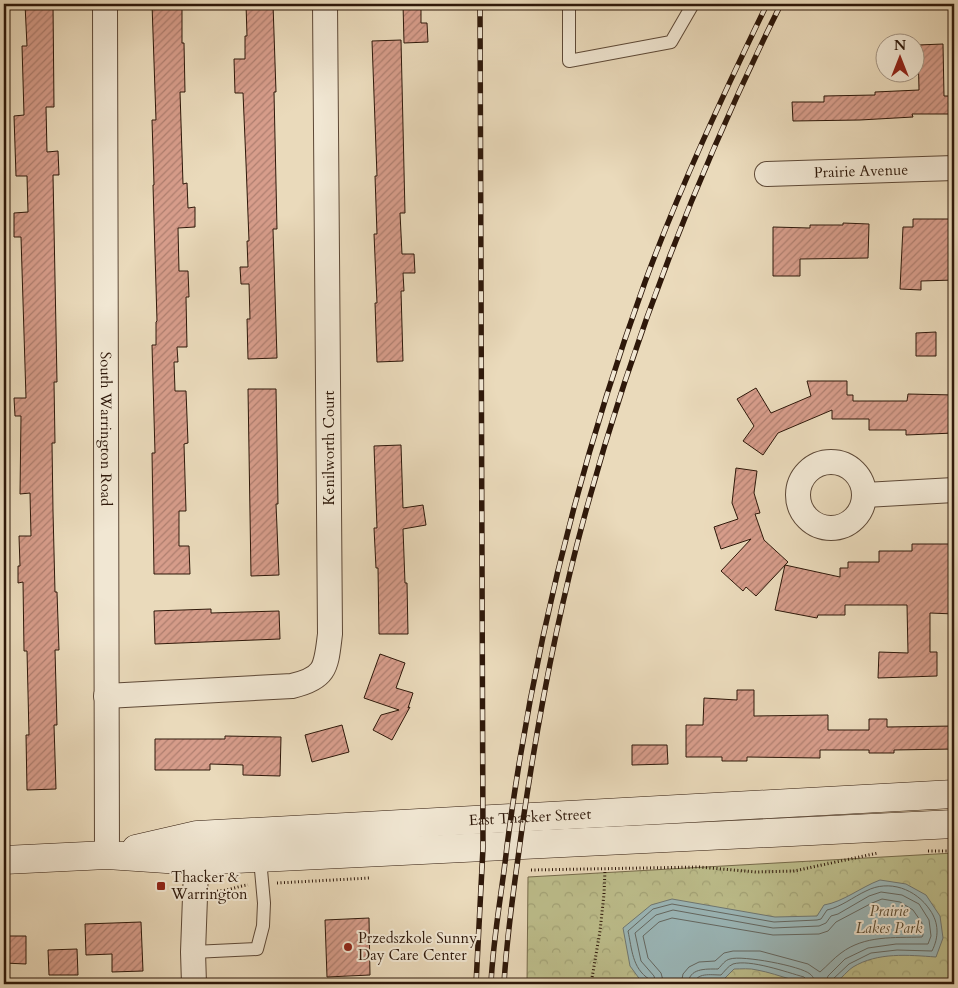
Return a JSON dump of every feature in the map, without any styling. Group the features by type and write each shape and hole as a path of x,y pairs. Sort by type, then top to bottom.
{"main road":[{"name":"East Thacker Street","path":"4,860 107,855 954,794"},
{"name":"East Thacker Street","path":"197,848 260,859 954,824"}],"street":[{"name":"South Warrington Road","path":"105,4 107,855"},
{"name":"Kenilworth Court","path":"106,696 292,686 316,678 323,670 330,634 325,4"},
{"name":"Prairie Avenue","path":"767,174 954,168"},
{"path":"865,495 954,490"},
{"path":"194,984 193,952 197,848"}],"lane":[{"path":"569,4 569,62 671,42 693,4"},
{"path":"193,952 257,949 263,926 264,903 260,859"}],"path":[{"path":"919,851 954,852"},
{"path":"591,984 600,931 605,870 699,867 756,872 794,871 884,852"}],"green space":[{"name":"Prairie Lakes Park","path":"954,853 954,984 527,984 528,877"}],"water":[{"path":"880,880 906,884 926,895 940,916 943,938 936,957 893,956 873,959 853,967 836,982 828,984 810,984 754,969 734,969 723,980 704,980 695,984 650,984 641,981 630,966 623,928 651,905 672,899 775,917 817,916 824,905 838,901"}],"building":[{"path":"25,4 53,4 54,107 46,107 47,152 58,151 59,175 53,175 57,382 54,382 55,443 52,443 55,592 57,592 59,650 55,650 57,725 54,725 56,789 27,790 26,735 29,735 27,651 24,651 23,582 18,583 18,566 20,566 19,536 31,536 30,493 20,494 21,416 15,416 14,398 26,398 21,237 14,237 14,213 28,212 27,176 16,176 14,116 24,115 22,46 27,46"},
{"path":"152,4 182,4 185,92 180,92 183,184 187,183 188,208 195,207 195,227 178,228 179,271 188,271 189,297 186,297 187,347 177,347 178,362 174,362 175,391 186,391 188,443 184,444 186,511 179,511 179,546 189,546 190,574 154,574 152,453 155,453 152,345 156,345 157,321 152,120 156,120"},
{"path":"246,4 273,4 277,229 273,229 277,358 248,359 247,319 250,319 249,284 241,284 240,267 248,267 247,241 249,241 243,93 235,93 234,59 245,59 245,36 247,36"},
{"path":"403,4 421,4 421,23 427,23 428,42 404,43"},
{"path":"401,40 405,213 400,213 402,254 414,254 415,273 403,273 404,291 401,291 403,361 377,362 374,234 377,234 375,176 377,176 372,41"},
{"path":"943,44 944,96 949,96 949,114 912,114 913,117 860,120 793,121 792,102 824,102 824,96 875,95 875,92 919,90 919,82 926,82 926,45"},
{"path":"913,219 954,219 954,280 921,281 921,290 900,289 903,227 913,227"},
{"path":"843,223 869,224 868,258 800,259 800,276 773,276 773,227 810,228 810,225 843,225"},
{"path":"936,332 936,356 916,356 916,333"},
{"path":"807,381 847,381 847,395 853,395 853,401 907,401 908,394 954,395 954,433 906,435 906,430 869,430 869,419 832,419 832,410 778,433 763,455 743,441 754,426 737,399 756,388 771,413 811,396"},
{"path":"248,389 276,389 278,504 276,504 279,575 251,576"},
{"path":"401,445 403,508 423,505 426,525 403,529 408,634 379,634 378,568 376,568 374,528 377,528 374,446"},
{"path":"736,468 757,471 754,493 760,513 755,514 764,540 788,562 756,596 746,587 743,591 721,571 751,539 721,549 714,527 738,519 732,503"},
{"path":"912,544 954,544 954,614 930,613 930,652 937,652 937,676 878,678 879,652 908,653 907,605 845,605 845,615 818,615 817,618 775,610 785,565 840,577 840,568 848,568 848,562 879,562 879,551 912,551"},
{"path":"211,609 211,613 279,611 280,639 155,644 154,611"},
{"path":"380,654 405,663 396,688 413,693 408,708 410,707 392,740 373,730 381,715 399,710 364,698"},
{"path":"737,690 754,690 754,716 828,715 828,730 869,730 869,719 887,719 887,727 954,726 954,749 894,750 894,753 869,753 869,750 820,750 820,758 747,757 747,761 722,761 722,757 686,757 686,725 703,725 704,698 737,700"},
{"path":"342,725 349,752 312,762 305,735"},
{"path":"225,736 281,737 280,776 243,775 243,765 210,764 210,770 155,770 155,739 225,739"},
{"path":"632,745 667,745 668,764 632,765"},
{"name":"Przedszkole Sunny Day Care Center","path":"369,918 370,975 327,977 325,920"},
{"path":"141,922 143,971 112,972 112,954 86,955 85,924"},
{"path":"4,936 26,936 26,964 4,963"},
{"path":"77,949 78,975 49,975 48,950"}],"railway":[{"path":"476,984 483,848 480,4"},
{"path":"491,984 517,774 544,631 579,490 621,351 658,247 734,72 767,4"},
{"path":"504,984 512,902 535,745 557,630 584,518 624,386 670,256 722,129 781,4"}],"place":[{"name":"Thacker & Warrington","path":"161,886"},
{"name":"Przedszkole Sunny Day Care Center","path":"348,947"}]}
